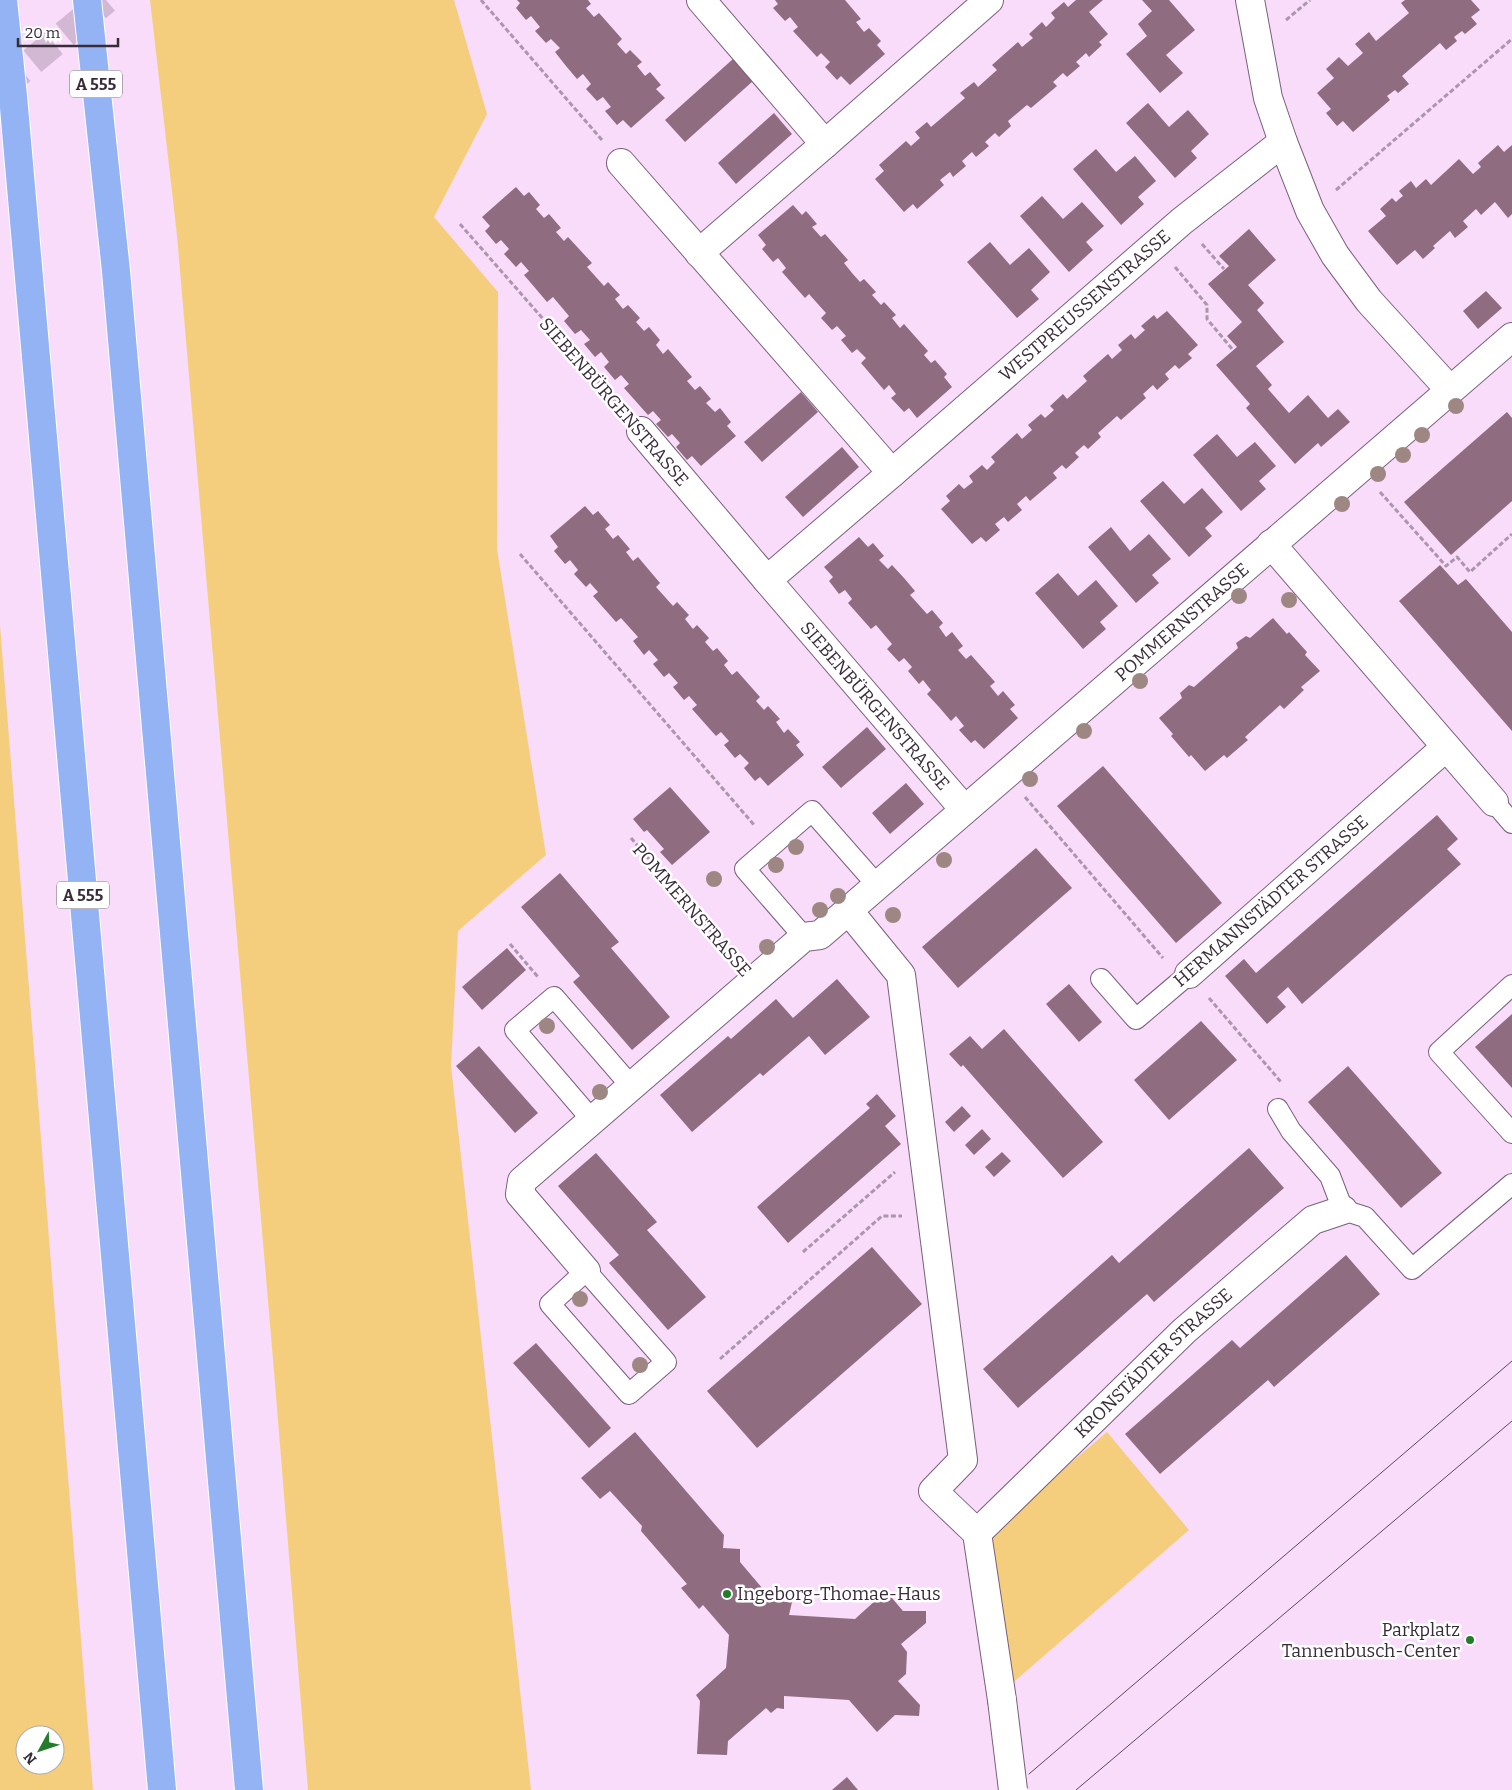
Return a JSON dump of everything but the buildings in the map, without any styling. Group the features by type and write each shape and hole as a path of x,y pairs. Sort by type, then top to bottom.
{"highway":[{"name":"A 555","path":"3,0 14,96 162,1790"},
{"name":"A 555","path":"87,0 116,271 249,1790"}],"street":[{"path":"701,0 825,144"},
{"path":"700,253 989,0"},
{"path":"1250,0 1268,98 1310,211 1335,255 1369,301 1450,390"},
{"name":"WESTPREUSSENSTRASSE","path":"892,473 1155,244 1283,142"},
{"path":"622,163 892,473 766,580"},
{"name":"POMMERNSTRASSE","path":"586,1271 520,1194 522,1181 804,937 820,934 1512,337"},
{"name":"SIEBENBÜRGENSTRASSE","path":"641,432 964,809"},
{"path":"1271,544 1494,802"},
{"name":"HERMANNSTÄDTER STRASSE","path":"1185,977 1446,747"},
{"path":"848,910 901,975 963,1460 933,1491 976,1532 1002,1700 1013,1790"},
{"name":"KRONSTÄDTER STRASSE","path":"976,1532 1184,1331 1313,1220 1343,1210"}],"lane":[{"path":"1494,802 1512,823"},
{"path":"804,937 745,869 812,810 877,885"},
{"name":"HERMANNSTÄDTER STRASSE","path":"1101,979 1136,1019 1185,977"},
{"path":"1512,985 1439,1052 1512,1133"},
{"path":"592,1120 515,1030 554,996 631,1086"},
{"path":"1278,1109 1291,1131 1330,1176 1343,1210 1365,1217 1412,1269 1508,1187"},
{"name":"POMMERNSTRASSE","path":"586,1271 666,1362 629,1394 550,1304 586,1271"}],"path":[{"path":"481,0 622,163"},
{"path":"1342,186 1512,39"},
{"name":"SIEBENBÜRGENSTRASSE","path":"460,224 641,432"},
{"path":"1155,244 1206,305 1207,319 1233,350"},
{"path":"1359,469 1446,566 1457,557 1470,572 1512,534"},
{"path":"520,554 772,845"},
{"path":"1005,774 1185,977 1266,1064"},
{"name":"POMMERNSTRASSE","path":"631,838 754,981"},
{"path":"510,944 554,996"},
{"path":"803,1252 924,1147"},
{"path":"720,1359 882,1216 932,1216"}],"shaded area":[{"path":"150,0 454,0 487,114 434,217 498,292 497,549 546,855 458,931 451,1066 531,1790 308,1790 177,235"},
{"path":"0,625 93,1790 0,1790"},
{"path":"1107,1432 1189,1530 1008,1687 986,1535"}],"tunnel":[{"path":"0,88 106,0"}],"tram line":[{"path":"1029,1774 1512,1361"},
{"path":"1076,1790 1512,1421"}],"place":[{"name":"Ingeborg-Thomae-Haus","path":"727,1594"},
{"name":"Parkplatz Tannenbusch-Center","path":"1470,1640"}]}
